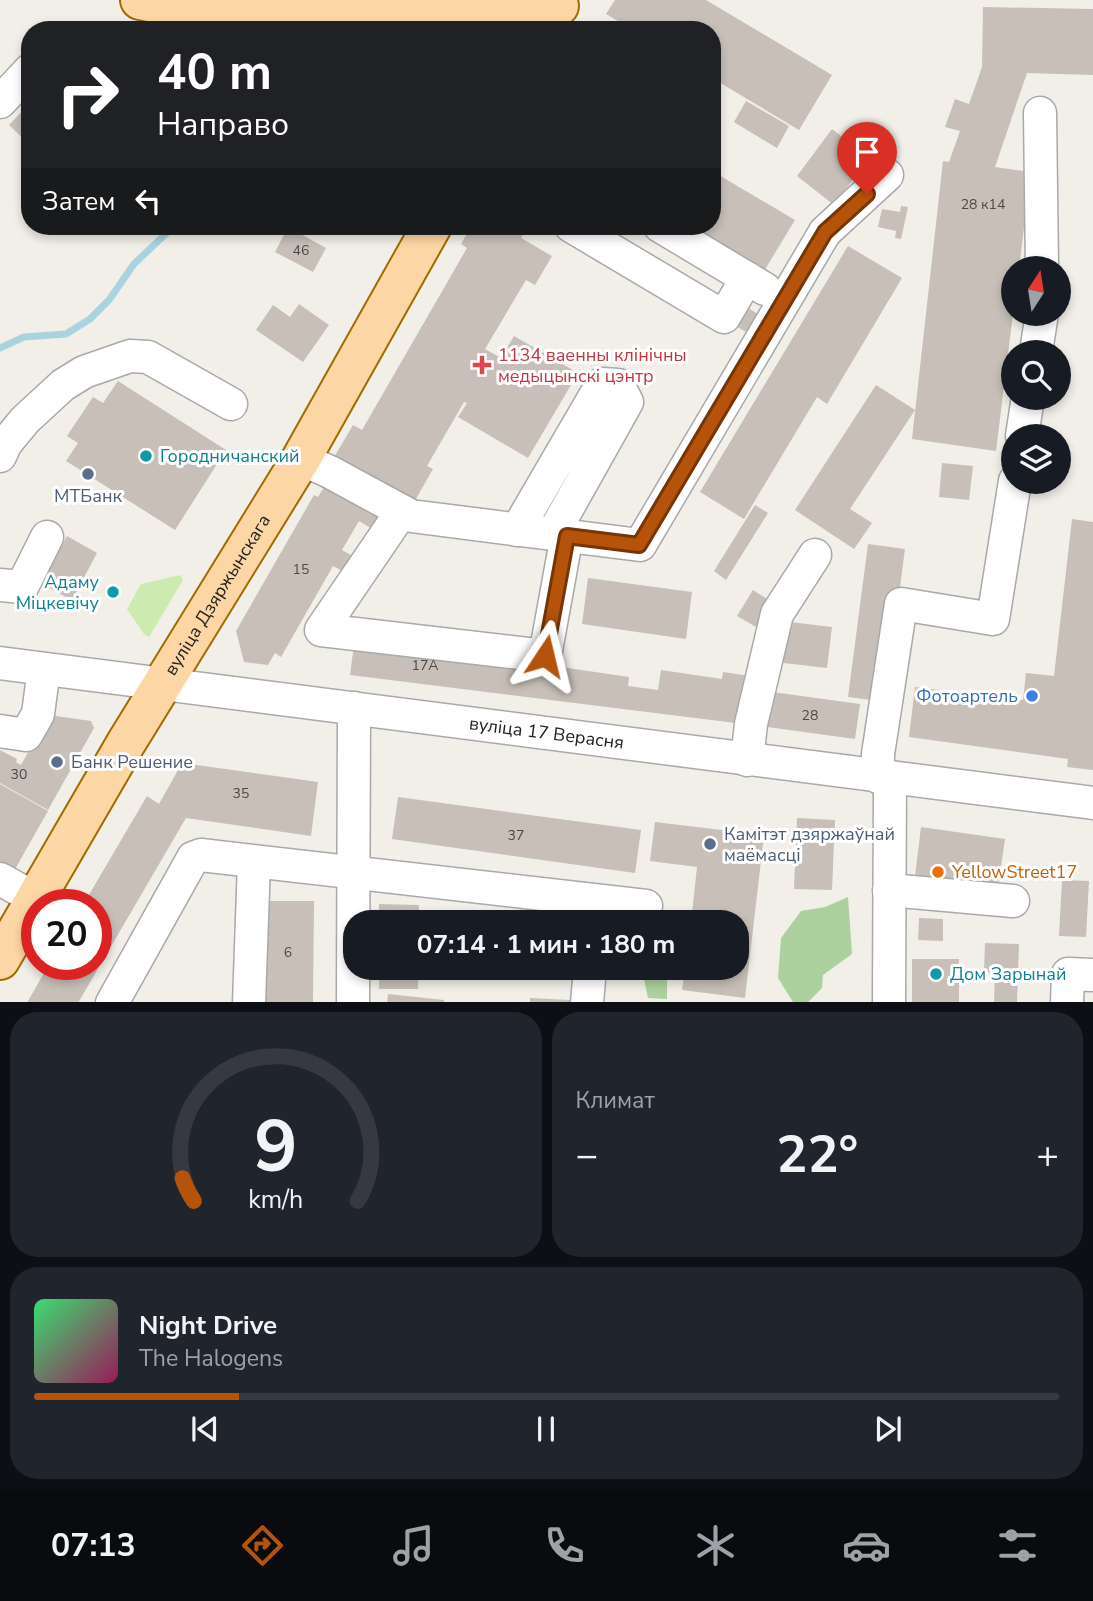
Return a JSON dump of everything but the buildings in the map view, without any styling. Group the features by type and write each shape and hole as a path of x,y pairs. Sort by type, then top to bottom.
{"main road":[{"path":"140,0 170,6 556,9"},
{"path":"298,6 371,21"},
{"name":"вуліца Дзяржынскага","path":"42,889 164,682 301,459 427,235"},
{"name":"вуліца Дзяржынскага","path":"0,960 21,924"}],"street":[{"path":"0,102 21,80"},
{"path":"1040,113 1042,256"},
{"path":"301,459 411,516 639,545 825,232 887,176"},
{"path":"586,235 724,317 747,278"},
{"path":"675,235 784,300"},
{"path":"0,456 6,443 24,420 63,385 84,372 130,356 148,357 231,404"},
{"path":"402,511 321,630 545,656 560,535 627,402 618,385 601,384 517,530"},
{"path":"889,1002 889,890 884,778 878,754 901,604 993,619 1013,494"},
{"path":"15,594 47,537"},
{"path":"747,760 751,724 777,614 815,555"},
{"name":"вуліца 17 Верасня","path":"0,663 1093,803"},
{"path":"0,731 26,735 38,714 44,668"},
{"path":"353,1002 354,708"},
{"path":"113,1002 193,859 201,855 354,872 589,910"},
{"path":"249,1002 254,862"},
{"path":"0,880 21,891"},
{"path":"889,890 1013,901"},
{"path":"605,910 646,906"},
{"path":"1067,1002 1068,974 1093,975"},
{"path":"587,1002 589,980"}],"green space":[{"path":"180,575 183,580 149,637 127,609 141,584"},
{"path":"848,897 852,954 823,975 822,988 808,1002 793,1002 778,978 781,938 801,911 825,907"},
{"path":"644,980 667,980 667,999 648,998"}],"waterway":[{"path":"0,348 24,337 66,334 90,319 109,300 134,264 165,235"}],"place":[{"name":"1134 ваенны клінічны медыцынскі цэнтр","path":"482,365"},
{"name":"Городничанский","path":"146,456"},
{"name":"МТБанк","path":"88,474"},
{"name":"Адаму Міцкевічу","path":"113,592"},
{"name":"Фотоартель","path":"1032,696"},
{"name":"Банк Решение","path":"57,762"},
{"name":"Камітэт дзяржаўнай маёмасці","path":"710,844"},
{"name":"YellowStreet17","path":"938,872"},
{"name":"Дом Зарынай","path":"936,974"}],"route":[{"path":"545,656 567,536 639,545 825,232 867,194"}]}
